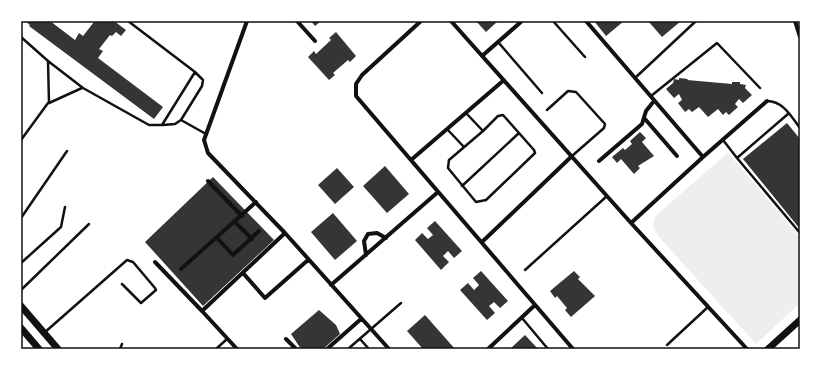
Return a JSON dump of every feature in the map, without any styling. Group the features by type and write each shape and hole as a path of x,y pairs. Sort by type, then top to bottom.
{"street":[{"path":"247,21 204,140 208,152 285,233 389,349"},
{"path":"297,21 315,41"},
{"path":"421,21 362,75 356,84 356,96 573,349"},
{"path":"451,21 631,223 747,349"},
{"path":"482,56 522,21"},
{"path":"586,21 634,79 703,157"},
{"path":"794,21 800,38"},
{"path":"411,160 504,80"},
{"path":"599,161 642,124 645,119 646,111 654,101"},
{"path":"631,223 767,101"},
{"path":"645,119 677,156"},
{"path":"482,242 572,156"},
{"path":"208,181 242,216"},
{"path":"331,285 438,192"},
{"path":"181,269 256,202"},
{"path":"235,222 252,239"},
{"path":"217,238 233,255 259,231"},
{"path":"366,255 364,241 368,234 374,232 386,238"},
{"path":"202,311 285,233"},
{"path":"243,273 265,298 308,260"},
{"path":"155,262 237,349"},
{"path":"488,349 535,305"},
{"path":"21,306 58,349"},
{"path":"327,349 361,318"},
{"path":"768,349 800,320"},
{"path":"21,328 39,349"},
{"path":"286,339 296,349"}],"lane":[{"path":"21,37 48,61 83,88 149,126 175,124 181,120 202,86 203,80 196,72 128,21"},
{"path":"553,21 586,57"},
{"path":"634,79 696,21"},
{"path":"498,42 542,93"},
{"path":"650,97 717,43 760,88"},
{"path":"48,61 48,103"},
{"path":"162,125 196,72"},
{"path":"21,140 48,103 83,88"},
{"path":"548,110 568,91 572,90 576,92 605,124 604,128 572,156"},
{"path":"767,101 775,101 781,104 800,128"},
{"path":"466,113 483,131"},
{"path":"737,158 788,114"},
{"path":"500,115 534,150 534,156 491,195 481,202 476,202 448,168 448,164 450,160 483,131 500,115"},
{"path":"181,120 206,134"},
{"path":"447,129 464,148"},
{"path":"462,186 519,134"},
{"path":"723,140 800,233"},
{"path":"21,218 67,151"},
{"path":"525,270 608,196"},
{"path":"21,263 60,227 66,207"},
{"path":"21,290 90,224"},
{"path":"44,333 127,260 133,262 156,288 156,290 141,303 122,284"},
{"path":"348,349 401,303"},
{"path":"667,345 708,307"},
{"path":"522,317 548,349"},
{"path":"216,349 228,338"},
{"path":"360,339 369,349"},
{"path":"120,349 122,344"}],"shaded area":[{"path":"728,153 800,237 800,303 756,344 658,236 653,225 656,215"}],"building":[{"path":"25,21 50,21 75,40 79,33 83,36 94,22 92,21 114,21 126,30 121,36 116,32 112,36 110,35 99,49 103,51 98,58 163,107 154,119 29,26 30,25"},
{"path":"311,21 321,21 315,26"},
{"path":"476,21 498,21 486,32"},
{"path":"594,21 624,21 606,36"},
{"path":"648,21 681,21 662,37"},
{"path":"336,32 356,56 350,62 348,60 333,73 335,75 329,80 308,57 314,51 316,54 331,40 329,38"},
{"path":"679,78 732,84 732,82 740,82 740,84 746,85 745,88 752,95 743,103 739,99 735,104 738,107 729,115 726,112 723,115 718,109 708,117 699,107 692,112 689,109 685,112 678,103 682,100 679,94 674,98 666,89 673,83 674,79 679,80"},
{"path":"787,123 800,139 800,229 743,159"},
{"path":"640,132 646,138 642,142 654,156 638,166 640,168 634,174 621,159 617,163 612,157 623,148 625,150 632,144 630,141"},
{"path":"385,166 409,194 387,213 363,186"},
{"path":"337,168 354,187 335,204 318,185"},
{"path":"213,177 274,240 203,306 145,242"},
{"path":"333,213 357,241 335,260 311,232"},
{"path":"435,221 462,251 454,258 448,251 443,256 449,262 441,270 415,240 422,233 428,239 433,235 427,228"},
{"path":"481,271 508,301 500,308 494,302 489,306 495,313 487,320 460,290 468,283 474,290 479,285 473,278"},
{"path":"574,271 580,277 578,279 595,296 571,317 565,310 567,308 557,296 555,298 550,291"},
{"path":"319,310 336,325 340,334 323,349 301,349 291,334"},
{"path":"425,315 455,349 423,349 407,331"},
{"path":"525,335 538,349 510,349"}]}
